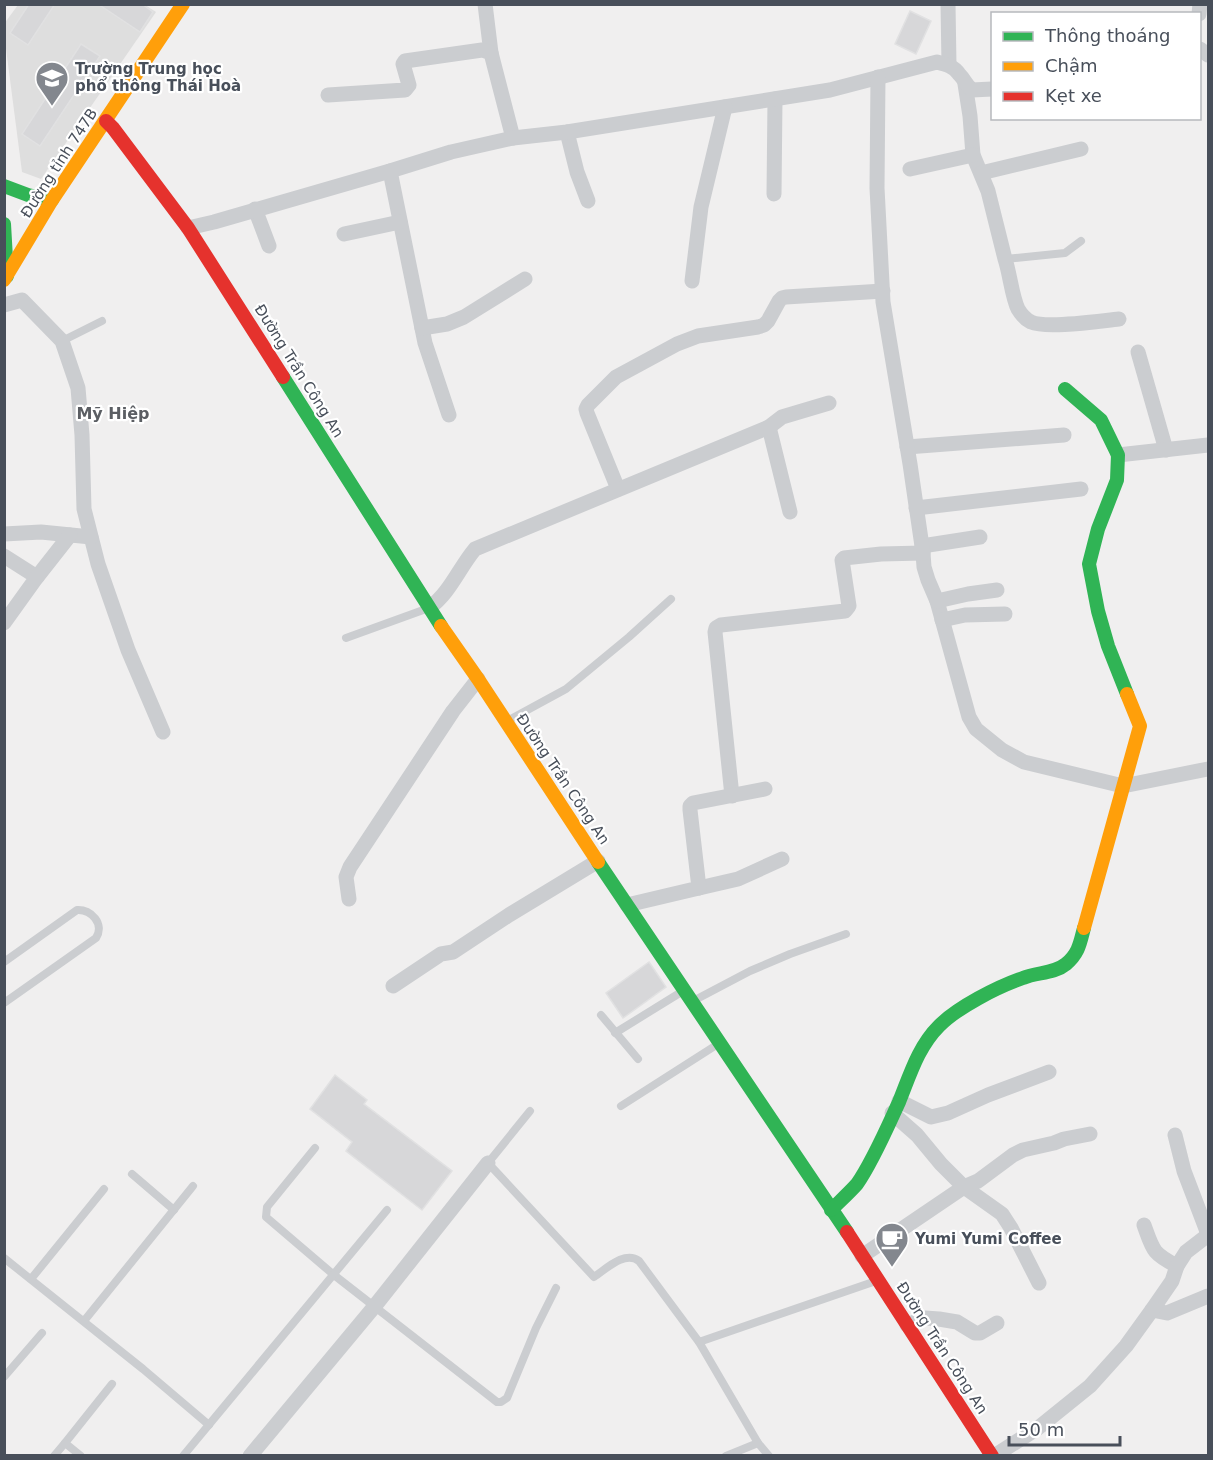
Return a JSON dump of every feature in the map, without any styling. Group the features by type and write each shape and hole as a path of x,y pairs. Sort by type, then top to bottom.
{"main road":[{"name":"Đường tỉnh 747B","path":"6,278 52,200 183,4"},
{"name":"Đường Trần Công An","path":"106,121 188,228 429,608 993,1455"},
{"path":"4,186 28,195 52,200"},
{"path":"4,224 6,278"},
{"path":"831,1210 855,1186 866,1170 922,1047 940,1025 967,1005 1002,987 1024,977 1058,969 1078,951 1140,726 1108,646 1098,611 1089,564 1098,529 1117,480 1118,455 1101,420 1065,388"}],"street":[{"path":"486,4 490,53 513,138"},
{"path":"948,4 949,65"},
{"path":"328,95 405,90 409,85 403,64 405,61 482,50 490,53"},
{"path":"188,228 451,152 513,138 567,132 830,90 937,62 949,65 959,73 965,84 973,154 988,191 1017,308 1023,317 1032,323 1059,325 1119,320"},
{"path":"878,77 877,188 883,302 926,573 937,601 969,717 976,729 1002,750 1024,762 1123,786 1209,769"},
{"path":"965,84 972,90 991,89"},
{"path":"774,194 775,99"},
{"path":"692,281 701,207 725,107"},
{"path":"567,132 577,172 588,201"},
{"path":"981,173 1081,149"},
{"path":"910,169 973,154"},
{"path":"390,171 425,343 449,415"},
{"path":"255,209 270,246"},
{"path":"344,234 400,222"},
{"path":"422,328 447,324 464,317 525,279"},
{"path":"618,489 586,409 616,377 660,352 698,336 764,325 782,298 883,291"},
{"path":"4,305 22,300 62,341 78,387 84,509 98,564 128,650 164,732"},
{"path":"1138,352 1166,450"},
{"path":"429,608 438,602 450,587 475,549 769,427 782,417 829,403"},
{"path":"769,427 790,512"},
{"path":"907,447 1064,435"},
{"path":"1118,455 1209,445"},
{"path":"916,508 1081,489"},
{"path":"4,534 41,532 91,537"},
{"path":"4,622 70,535"},
{"path":"732,796 716,628 721,625 845,611 849,606 842,560 844,558 922,550 980,537"},
{"path":"4,556 38,577"},
{"path":"937,601 998,590"},
{"path":"942,620 964,615 1005,614"},
{"path":"349,899 346,877 350,867 453,711 478,679"},
{"path":"699,888 690,806 693,803 765,789"},
{"path":"627,905 738,879 782,859"},
{"path":"393,986 441,954 453,952 598,861"},
{"path":"896,1107 931,1117 948,1113 1049,1072"},
{"path":"896,1107 940,1164 964,1187 1002,1214 1039,1283"},
{"path":"862,1256 964,1187 978,1181 1013,1155 1023,1150 1090,1134"},
{"path":"993,1455 1038,1428 1090,1386 1126,1346 1152,1310 1172,1281 1177,1266 1186,1252 1209,1234 1185,1171 1175,1135"},
{"path":"250,1455 374,1307 488,1163"},
{"path":"1144,1225 1152,1248 1161,1258 1177,1266"},
{"path":"1152,1310 1167,1313 1209,1296"},
{"path":"907,1325 925,1318 939,1319 957,1322 975,1333 980,1333 997,1323"}],"lane":[{"path":"1005,259 1065,253 1081,241"},
{"path":"62,341 102,321"},
{"path":"505,722 567,689 630,637 671,599"},
{"path":"346,638 429,608"},
{"path":"4,962 77,910 85,910 92,915 99,926 96,938 4,1003"},
{"path":"615,1033 688,996 790,954 846,934"},
{"path":"601,1015 638,1059"},
{"path":"621,1106 719,1043"},
{"path":"530,1111 488,1163 594,1278 620,1260 629,1257 639,1261 699,1342 758,1443 769,1455"},
{"path":"315,1148 267,1207 266,1217 334,1275 497,1402 507,1398 536,1328 556,1288"},
{"path":"132,1174 174,1210"},
{"path":"84,1321 193,1186"},
{"path":"31,1279 104,1189"},
{"path":"183,1455 387,1210"},
{"path":"4,1258 152,1376 209,1425"},
{"path":"699,1342 878,1281"},
{"path":"4,1377 42,1333"},
{"path":"54,1455 112,1384"},
{"path":"65,1443 81,1455"},
{"path":"726,1455 758,1443"}],"shaded area":[{"name":"Trường Trung học phổ thông Thái Hoà","path":"18,5 145,5 156,12 41,179 22,172 4,24"}],"building":[{"path":"29,4 55,4 28,45 10,33"},
{"path":"98,4 142,4 153,12 140,32"},
{"path":"910,11 931,21 916,54 895,44"},
{"path":"81,44 100,56 40,146 22,134"},
{"path":"649,962 666,987 623,1018 606,993"},
{"path":"335,1075 367,1100 364,1104 452,1171 422,1210 346,1151 352,1142 310,1109"}],"traffic: fast":[{"path":"4,186 28,195 52,200"},
{"path":"4,224 7,276"},
{"path":"283,377 441,626"},
{"path":"1065,389 1101,420 1118,455 1117,480 1098,529 1089,564 1098,611 1108,646 1127,694"},
{"path":"598,862 847,1232"},
{"path":"831,1210 863,1175 885,1133 920,1052 939,1026 956,1012 990,992 1028,976 1051,971 1066,964 1076,952 1084,928"}],"traffic: slow":[{"path":"4,280 52,200 183,4"},
{"path":"441,626 598,862"},
{"path":"1084,928 1140,726 1127,694"}],"traffic: jam":[{"path":"106,121 188,228 283,377"},
{"path":"847,1232 992,1456"}],"place":[{"name":"Trường Trung học phổ thông Thái Hoà","path":"52,107"},
{"name":"Yumi Yumi Coffee","path":"892,1268"}],"district":[{"name":"Mỹ Hiệp","path":"113,413"}]}
